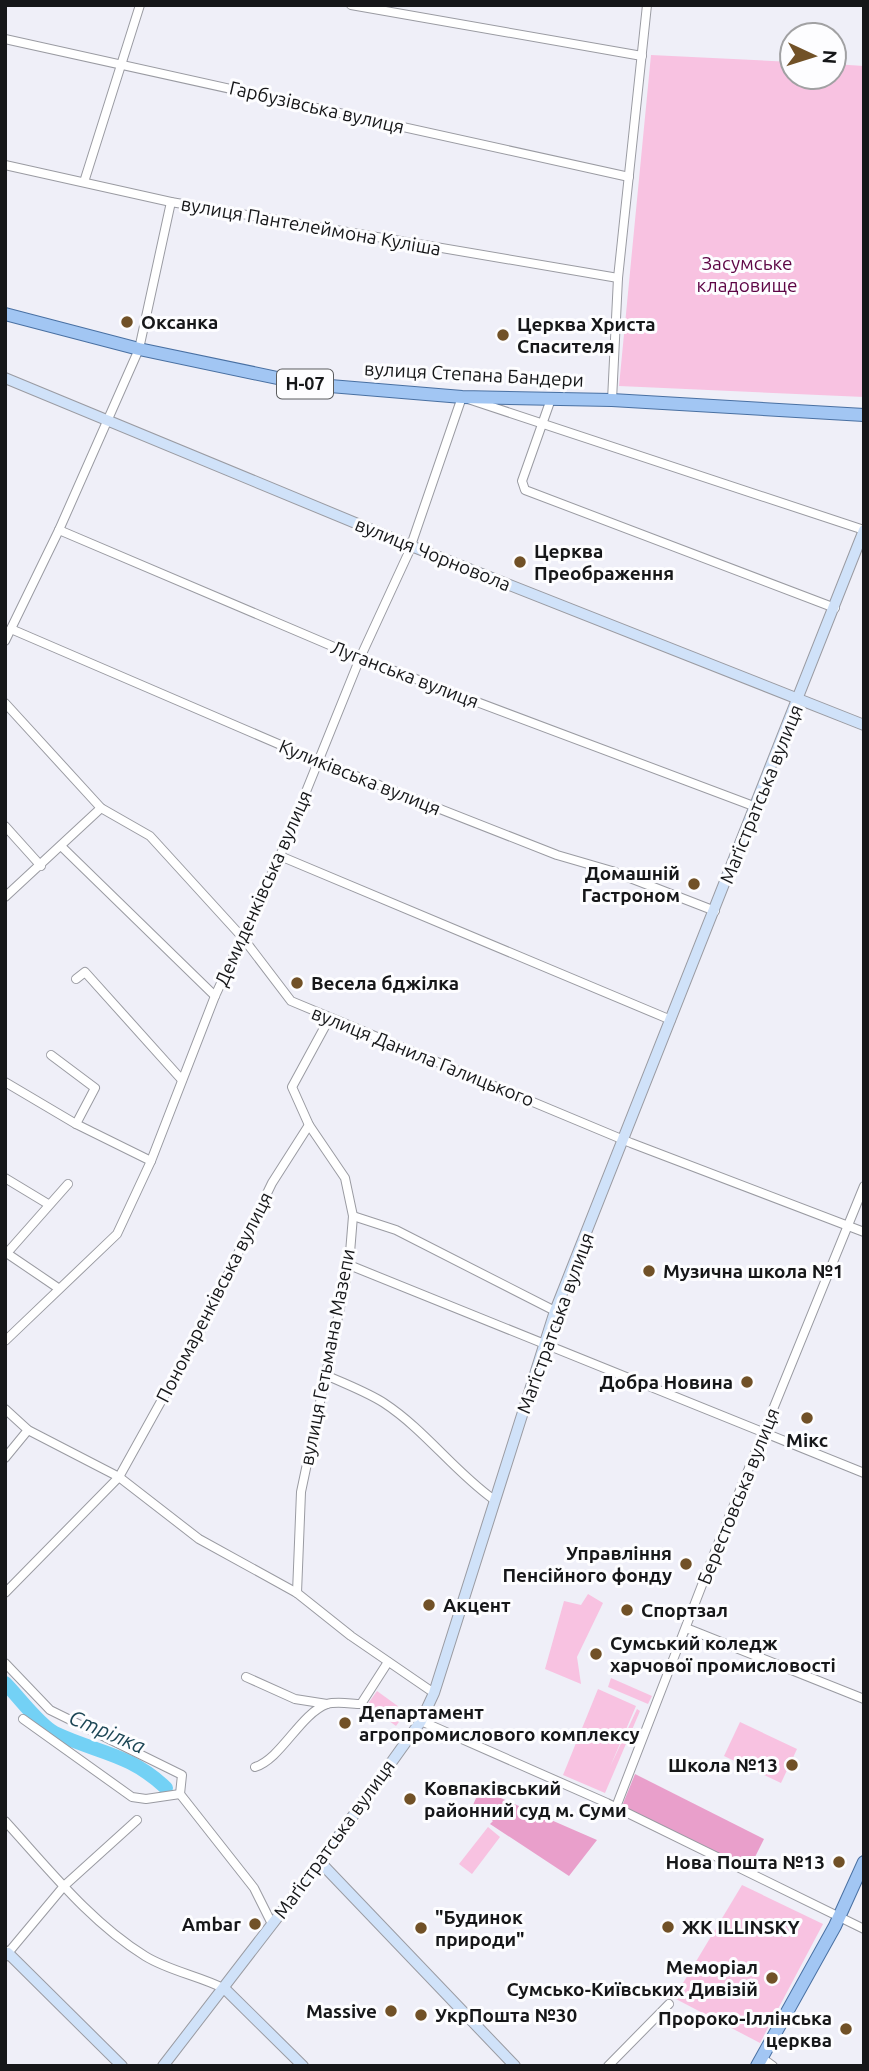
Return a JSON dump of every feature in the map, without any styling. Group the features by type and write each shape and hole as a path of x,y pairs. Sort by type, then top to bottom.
{"main road":[{"name":"вулиця Степана Бандери","path":"5,314 139,349 306,384 462,397 612,400 864,415"},
{"path":"764,2063 864,1863"}],"street":[{"path":"83,182 140,5"},
{"path":"351,5 384,8 642,56"},
{"path":"612,400 618,278 647,5"},
{"name":"Гарбузівська вулиця","path":"5,38 629,177"},
{"name":"вулиця Пантелеймона Куліша","path":"5,165 171,202 618,278"},
{"path":"5,640 59,530 139,349 171,202"},
{"name":"вулиця Чорновола","path":"5,378 107,423 411,546 864,725"},
{"path":"462,397 864,530"},
{"name":"Демиденківська вулиця","path":"5,1340 117,1234 151,1161 215,996 280,856 360,658 411,546 462,397"},
{"path":"551,399 522,481 525,490 835,608"},
{"name":"Луганська вулиця","path":"59,530 360,658 756,807"},
{"name":"Маґістратська вулиця","path":"163,2066 225,1989 320,1862 421,1721 434,1693 493,1499 555,1311 864,530"},
{"name":"Куликівська вулиця","path":"11,629 318,761 557,855 612,871 715,911"},
{"name":"вулиця Данила Галицького","path":"5,703 101,808 150,836 243,938 291,1001 624,1140 864,1232"},
{"path":"5,897 101,808"},
{"path":"5,826 41,866"},
{"path":"61,847 215,996"},
{"path":"280,856 671,1020"},
{"path":"76,979 85,972 182,1080"},
{"name":"вулиця Гетьмана Мазепи","path":"297,1593 301,1492 349,1265 353,1216 345,1178 309,1125 292,1087 329,1019"},
{"path":"51,1055 94,1088 76,1124"},
{"path":"5,1082 76,1124 151,1161"},
{"name":"Пономаренківська вулиця","path":"5,1593 119,1478 204,1324 272,1183 309,1125"},
{"path":"5,1178 48,1203"},
{"path":"58,1288 6,1252 68,1184"},
{"name":"Берестовська вулиця","path":"617,1807 764,1433 850,1227 864,1186"},
{"path":"353,1216 396,1230 555,1311"},
{"path":"349,1265 864,1473"},
{"path":"326,1375 383,1403 429,1441 466,1480 493,1499"},
{"path":"5,1409 28,1430 119,1478 199,1539 297,1593 434,1693"},
{"path":"5,1458 28,1430"},
{"path":"686,1628 864,1699"},
{"path":"5,1662 16,1677 50,1710 182,1775 180,1794 254,1888 272,1924"},
{"path":"246,1677 295,1699 327,1704 361,1704 388,1662"},
{"path":"255,1767 262,1765 291,1734 327,1704"},
{"path":"23,1719 132,1797 146,1800 180,1794"},
{"path":"421,1721 617,1807 864,1929"},
{"path":"122,2066 6,1953 64,1886 137,1820"},
{"path":"5,1821 64,1886 104,1924 146,1957 225,1989 303,2066"},
{"path":"320,1862 515,2066"},
{"path":"608,2066 669,2004"}],"green space":[{"name":"Засумське кладовище","path":"651,55 778,61 778,91 848,91 848,65 864,66 864,397 619,386"},
{"path":"588,1594 603,1603 577,1657 581,1684 545,1669 564,1601 581,1605"},
{"path":"611,1678 652,1696 648,1704 608,1687"},
{"path":"598,1689 636,1706 610,1767 637,1709 640,1711 605,1793 563,1775"},
{"path":"377,1691 406,1712 396,1726 367,1705"},
{"path":"740,1722 797,1749 781,1783 724,1756"},
{"path":"488,1827 500,1837 472,1874 459,1864"},
{"path":"742,1885 823,1924 760,2043 674,1998"}],"shaded area":[{"path":"635,1774 764,1839 748,1871 622,1806"},
{"path":"480,1789 597,1840 569,1876 490,1824 493,1821 473,1805"}],"waterway":[{"name":"Стрілка","path":"5,1683 36,1718 55,1733 126,1760 166,1788"}],"place":[{"name":"Оксанка","path":"127,322"},
{"name":"Церква Христа Спасителя","path":"503,335"},
{"name":"Церква Преображення","path":"520,562"},
{"name":"Домашній Гастроном","path":"694,884"},
{"name":"Весела бджілка","path":"297,983"},
{"name":"Музична школа №1","path":"649,1271"},
{"name":"Добра Новина","path":"747,1382"},
{"name":"Мікс","path":"807,1418"},
{"name":"Управління Пенсійного фонду","path":"686,1564"},
{"name":"Акцент","path":"429,1605"},
{"name":"Спортзал","path":"627,1610"},
{"name":"Сумський коледж харчової промисловості","path":"596,1654"},
{"name":"Департамент агропромислового комплексу","path":"345,1723"},
{"name":"Школа №13","path":"792,1765"},
{"name":"Ковпаківський районний суд м. Суми","path":"410,1799"},
{"name":"Нова Пошта №13","path":"839,1862"},
{"name":"Ambar","path":"255,1924"},
{"name":"ЖК ILLINSKY","path":"668,1927"},
{"name":"\"Будинок природи\"","path":"421,1928"},
{"name":"Меморіал Сумсько-Київських Дивізій","path":"772,1978"},
{"name":"Massive","path":"391,2011"},
{"name":"УкрПошта №30","path":"421,2015"},
{"name":"Пророко-Іллінська церква","path":"846,2029"}]}
